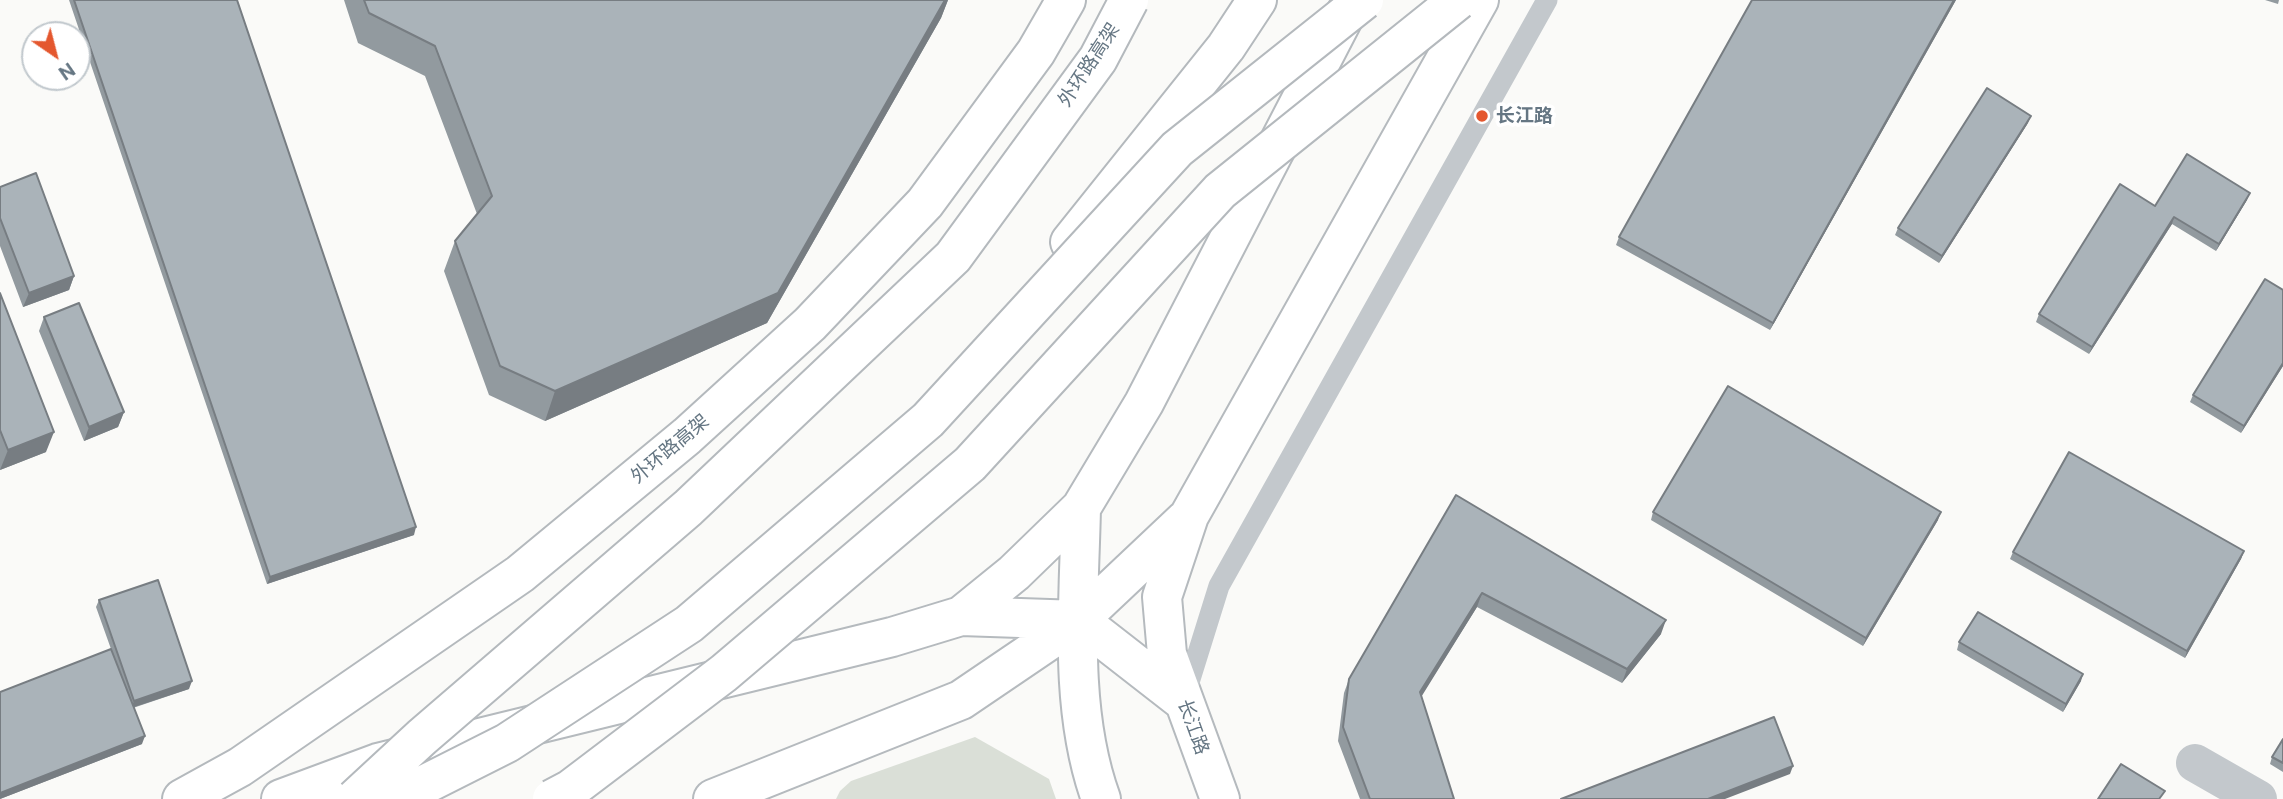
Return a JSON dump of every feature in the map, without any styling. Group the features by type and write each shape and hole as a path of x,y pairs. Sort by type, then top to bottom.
{"main road":[{"name":"外环路高架","path":"182,799 240,767 520,574 698,427 810,324 925,203 1036,52 1066,0"},
{"name":"外环路高架","path":"355,799 688,508 953,257 1098,59 1129,0"},
{"path":"928,421 1226,47 1257,0"},
{"path":"961,615 1014,573 1081,508 1143,404 1353,0"},
{"path":"396,799 507,743 688,624 928,421 1177,149 1364,0"},
{"path":"552,799 571,789 724,673 970,464 1220,191 1458,0"},
{"path":"713,799 961,700 1079,620 1189,516 1479,0"},
{"path":"1081,508 1080,692 1088,763 1101,799"},
{"name":"长江路","path":"1189,516 1163,597 1167,654 1220,799"},
{"path":"281,799 378,763 892,637 961,615 1079,620 1183,701"}],"street":[{"path":"2195,763 2258,799"}],"lane":[{"path":"1183,701 1219,586 1547,0"}],"shaded area":[{"path":"975,737 1049,779 1056,799 836,799 851,781"}],"building":[{"path":"74,0 237,0 416,527 270,577 91,50 91,21 81,21"},
{"path":"364,0 945,0 778,293 555,391 500,366 455,241 492,196 435,46 369,13"},
{"path":"1752,0 1954,0 1773,323 1619,237"},
{"path":"1987,88 2031,116 1942,256 1898,228"},
{"path":"2187,154 2250,193 2219,244 2174,217 2092,347 2039,314 2120,184 2155,206"},
{"path":"36,173 74,276 29,293 0,218 0,187"},
{"path":"2265,279 2283,290 2283,363 2244,426 2193,395"},
{"path":"0,293 54,432 8,450 0,430"},
{"path":"79,303 124,412 89,427 44,317"},
{"path":"1728,386 1941,512 1866,638 1653,512"},
{"path":"2069,452 2244,551 2187,651 2013,552"},
{"path":"1456,495 1666,620 1627,669 1482,593 1420,692 1454,799 1370,799 1343,727 1349,679"},
{"path":"158,580 192,681 134,701 99,600"},
{"path":"1978,612 2083,674 2066,704 1959,642"},
{"path":"111,649 145,736 0,793 0,692"},
{"path":"1774,717 1793,766 1708,799 1561,799"},
{"path":"2283,739 2283,763 2272,757"},
{"path":"2121,764 2165,791 2159,799 2098,799"}],"place":[{"name":"长江路","path":"1482,116"}]}
